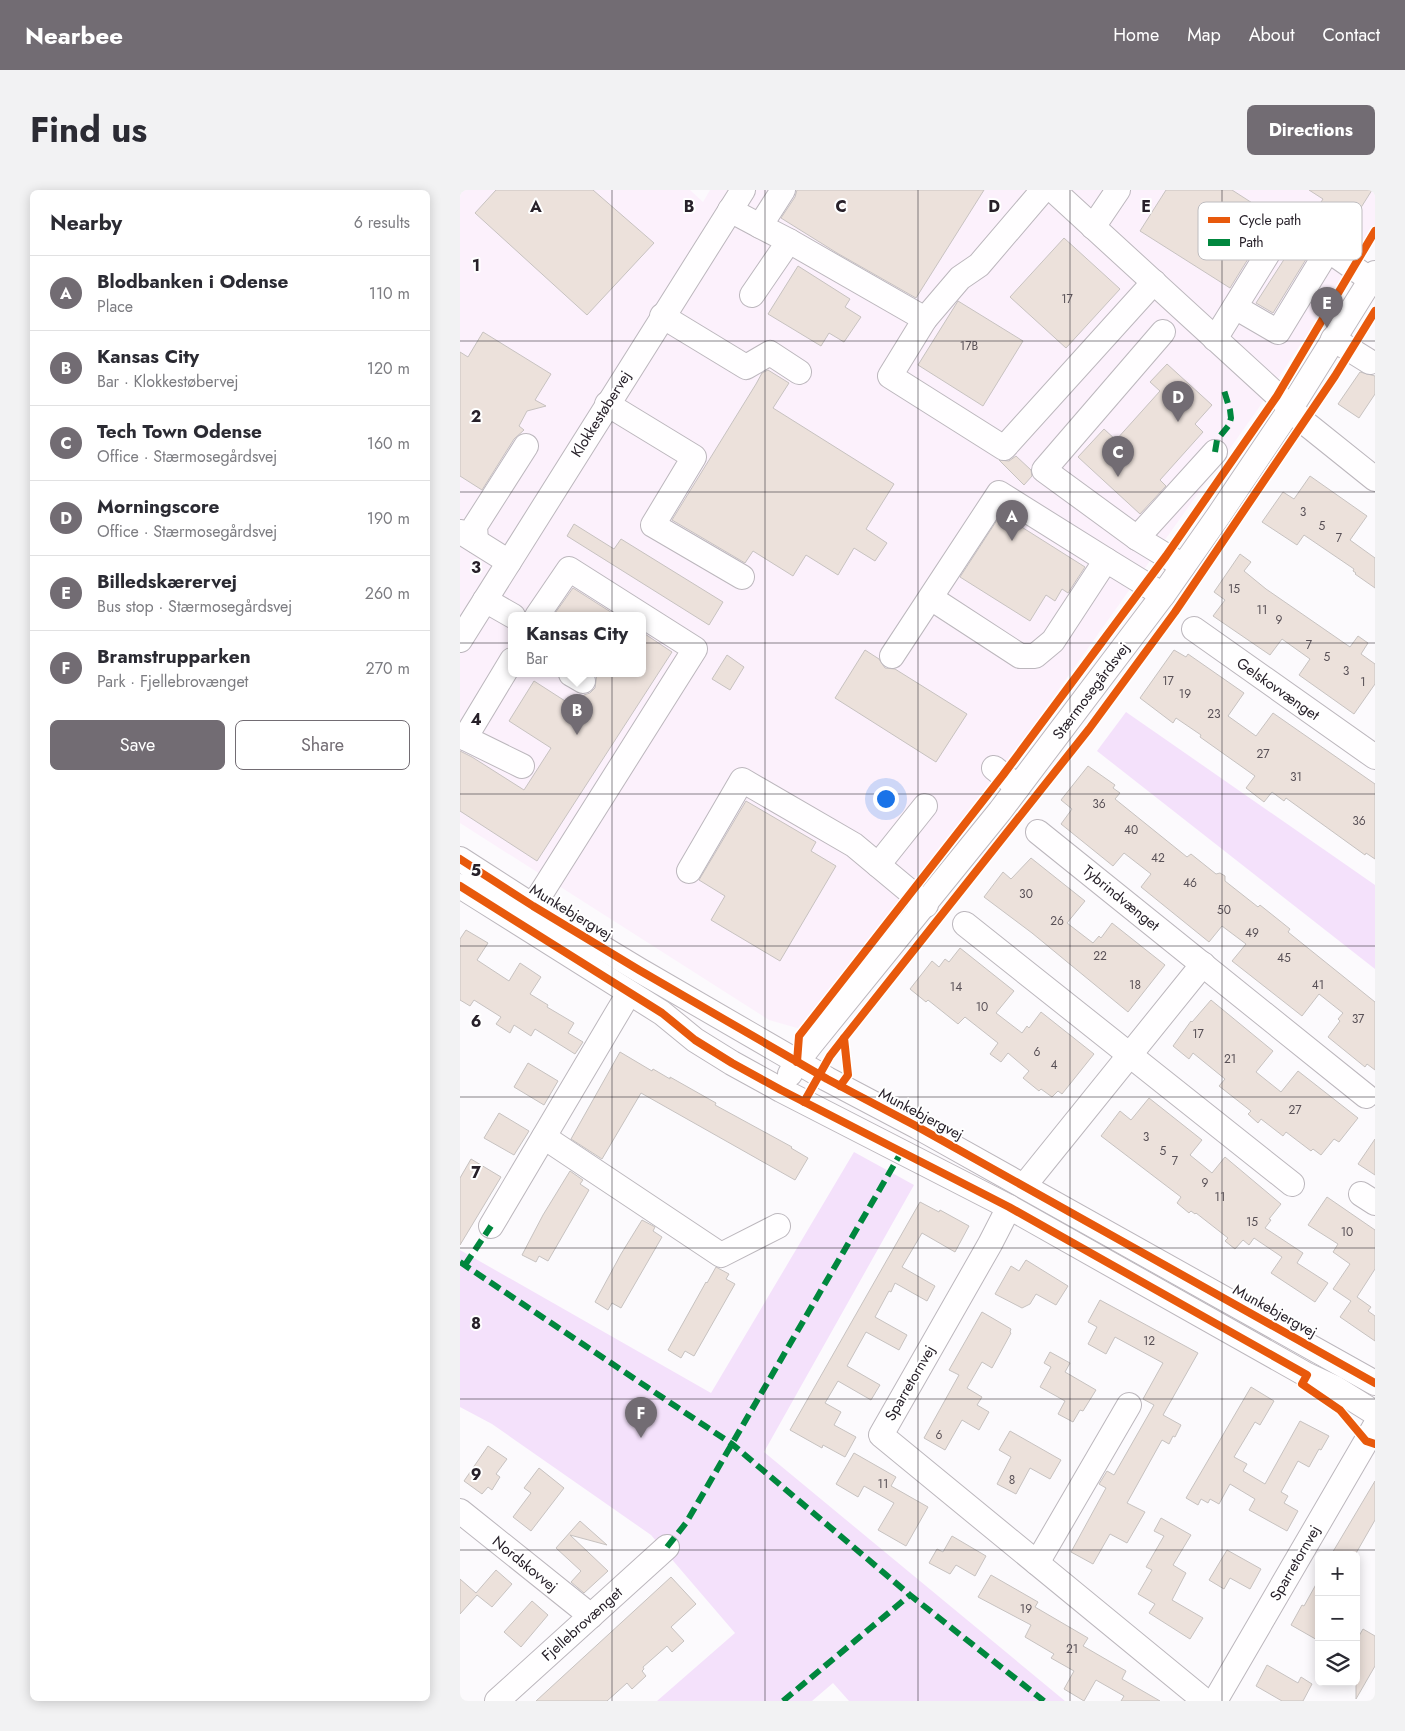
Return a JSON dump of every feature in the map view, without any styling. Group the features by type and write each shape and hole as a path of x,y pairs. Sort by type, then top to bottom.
{"street":[{"name":"Klokkestøbervej","path":"460,640 743,190"},
{"path":"760,226 783,190"},
{"path":"1043,190 979,265 960,278 925,319 890,376 1004,448 1154,282"},
{"path":"1053,190 1304,422 1375,479"},
{"path":"1093,227 1118,190"},
{"path":"730,210 789,240 925,319"},
{"path":"752,295 789,240"},
{"path":"1215,339 1264,260"},
{"path":"1235,307 1278,332 1322,260"},
{"path":"1345,260 1373,276"},
{"name":"Stærmosegårdsvej","path":"781,1090 797,1062 926,905 1163,595 1291,408 1373,276"},
{"path":"662,316 746,367 770,353 799,372"},
{"path":"1163,332 1044,470 1137,538 1183,566"},
{"path":"1333,339 1370,362"},
{"path":"607,404 694,456 653,525 742,577"},
{"path":"509,562 468,536 526,446"},
{"path":"1137,538 1215,452"},
{"path":"892,656 999,493 1163,595"},
{"path":"930,598 1020,656 1035,656 1053,641 1106,560"},
{"path":"540,612 569,569 637,612"},
{"path":"485,600 508,613"},
{"path":"533,906 695,649 646,618"},
{"name":"Gelskovvænget","path":"1194,629 1371,746"},
{"path":"508,666 462,736 522,766"},
{"path":"994,768 1018,787"},
{"path":"689,871 742,780 854,845 926,905"},
{"path":"878,865 925,806"},
{"name":"Tybrindvænget","path":"1038,832 1366,1096"},
{"name":"Munkebjergvej","path":"460,859 639,970 797,1062 1024,1186 1375,1383"},
{"path":"460,886 662,1013 695,1040 732,1063 1009,1207 1307,1375 1335,1388 1375,1413"},
{"path":"965,924 1292,1184"},
{"path":"1024,1186 1203,964"},
{"path":"491,1226 629,993"},
{"path":"662,1013 701,1027 784,1073 797,1062"},
{"path":"544,1137 721,1255 778,1226"},
{"name":"Sparretornvej","path":"1009,1207 990,1244 881,1435 1205,1701"},
{"path":"1037,1564 1129,1405"},
{"name":"Sparretornvej","path":"1215,1701 1375,1426"},
{"name":"Nordskovvej","path":"460,1511 591,1616"},
{"name":"Fjellebrovænget","path":"498,1701 667,1547"}],"shaded area":[{"path":"460,190 690,190 703,202 710,190 1375,190 1375,227 1362,249 1362,202 1198,202 1198,260 1356,260 1258,409 1032,727 804,1030 769,1020 460,823"},
{"path":"1126,712 1375,885 1375,969 1097,751"},
{"path":"854,1152 914,1185 764,1452 1065,1701 849,1701 833,1683 812,1701 657,1701 735,1633 651,1535 492,1424 460,1407 460,1250 711,1393"}],"building":[{"path":"496,190 593,190 654,243 587,315 475,213"},
{"path":"797,190 984,190 916,298 837,253 781,218 795,197"},
{"path":"1166,190 1232,190 1251,202 1198,202 1198,260 1247,260 1230,288 1140,231"},
{"path":"1309,190 1372,190 1362,206 1362,202 1321,202 1323,199"},
{"path":"1064,238 1120,289 1066,348 1010,297"},
{"path":"1284,260 1306,260 1273,313 1256,303"},
{"path":"798,266 850,299 845,307 861,317 844,342 829,333 821,346 768,314"},
{"path":"958,301 1023,341 983,406 918,365"},
{"path":"483,332 551,374 535,400 546,406 527,411 519,426 524,430 514,439 482,490 460,476 460,352 468,357"},
{"path":"1167,364 1212,405 1195,424 1203,432 1160,480 1166,486 1140,514 1078,457 1104,429 1116,440 1160,391 1150,382"},
{"path":"768,370 789,383 773,408 894,484 866,529 887,543 875,561 854,548 838,575 806,555 793,576 753,551 745,563 672,520 762,373"},
{"path":"1360,372 1375,376 1375,394 1359,418 1338,404"},
{"path":"1016,456 1031,470 1032,476 1024,485 999,460 1009,461"},
{"path":"1310,476 1367,516 1350,540 1375,558 1375,588 1355,574 1354,569 1304,535 1297,545 1262,522 1283,492 1294,499"},
{"path":"1001,514 1085,567 1068,593 1062,589 1055,601 1046,595 1030,621 960,577"},
{"path":"574,524 614,549 621,539 723,602 709,625 567,536"},
{"path":"1240,554 1251,562 1244,571 1266,589 1350,647 1358,636 1368,643 1361,654 1375,664 1375,684 1354,714 1299,675 1310,659 1282,639 1270,655 1213,616 1225,600 1214,592"},
{"path":"573,588 611,612 556,612"},
{"path":"646,635 672,652 537,861 460,811 460,751 524,790 551,748 509,721 534,681 576,708 584,695 590,693 595,688 597,677 646,677"},
{"path":"865,650 879,659 885,668 895,669 967,714 936,762 835,698"},
{"path":"1174,650 1186,657 1188,654 1244,693 1228,716 1256,736 1273,713 1375,784 1375,859 1366,853 1365,855 1286,798 1284,801 1272,792 1264,802 1246,788 1255,776 1176,718 1173,723 1140,698"},
{"path":"727,655 744,667 730,690 712,679"},
{"path":"1088,766 1115,785 1113,788 1120,793 1115,799 1187,857 1191,854 1216,874 1220,873 1225,876 1225,881 1290,929 1288,932 1375,1002 1375,1070 1367,1064 1365,1067 1328,1037 1340,1021 1338,1019 1343,1013 1319,994 1302,1016 1232,961 1246,944 1222,926 1209,942 1141,887 1151,874 1124,853 1113,866 1061,824 1072,809 1061,800"},
{"path":"746,801 816,842 811,851 836,866 780,961 711,920 725,896 699,880"},
{"path":"1031,858 1085,901 1067,923 1093,943 1099,936 1101,938 1112,923 1165,965 1128,1012 1032,933 984,897 1003,872 1011,879"},
{"path":"466,930 488,943 477,960 509,981 520,963 541,977 530,994 574,1023 568,1033 583,1042 575,1054 535,1029 531,1036 514,1025 510,1033 496,1024 501,1017 474,1000 470,1006 460,1000 460,939"},
{"path":"960,948 1014,991 996,1013 1022,1033 1027,1026 1029,1028 1041,1012 1094,1054 1062,1094 1058,1091 1052,1097 1041,1089 1039,1091 1023,1078 1029,1071 1008,1053 1001,1062 990,1054 998,1043 965,1017 958,1024 928,1000 926,1002 910,989 932,961 939,967 945,959 949,962"},
{"path":"1211,1000 1273,1051 1256,1072 1281,1092 1298,1071 1358,1118 1339,1142 1334,1139 1321,1155 1313,1149 1311,1151 1286,1132 1283,1136 1261,1119 1258,1123 1248,1114 1251,1111 1219,1086 1225,1079 1193,1053 1189,1059 1173,1046 1191,1021"},
{"path":"620,1052 652,1071 653,1069 670,1079 670,1077 808,1158 795,1180 641,1093 602,1159 571,1139"},
{"path":"528,1063 558,1081 544,1105 514,1087"},
{"path":"1149,1098 1202,1140 1190,1155 1212,1173 1225,1157 1281,1204 1269,1219 1271,1220 1265,1228 1303,1253 1297,1263 1328,1283 1315,1302 1271,1273 1282,1257 1254,1238 1249,1245 1243,1240 1235,1249 1225,1241 1228,1238 1196,1213 1191,1211 1189,1213 1177,1203 1181,1197 1101,1136 1120,1111 1131,1120"},
{"path":"499,1113 529,1131 514,1155 484,1138"},
{"path":"1375,1139 1375,1175 1358,1164"},
{"path":"471,1159 501,1177 460,1245 460,1178"},
{"path":"570,1171 583,1180 580,1184 589,1190 548,1261 539,1256 536,1262 522,1255 543,1215"},
{"path":"1327,1197 1375,1230 1375,1269 1357,1297 1371,1307 1368,1311 1375,1316 1375,1341 1340,1317 1351,1301 1333,1289 1350,1264 1333,1252 1338,1244 1308,1225"},
{"path":"920,1202 939,1212 940,1210 969,1226 955,1252 922,1233 902,1267 935,1286 927,1301 895,1283 891,1292 889,1291 875,1317 907,1335 899,1350 866,1332 847,1366 880,1385 871,1400 838,1381 825,1403 841,1412 834,1425 856,1437 845,1457 823,1445 822,1448 790,1430"},
{"path":"642,1220 655,1227 653,1231 662,1237 621,1308 612,1303 608,1310 595,1302"},
{"path":"1026,1260 1068,1286 1056,1305 1036,1294 1030,1304 1022,1308 995,1294 1011,1266 1019,1271"},
{"path":"716,1267 729,1274 726,1279 735,1284 694,1356 685,1351 681,1358 668,1350"},
{"path":"1100,1300 1198,1353 1163,1415 1181,1425 1169,1444 1162,1440 1127,1503 1145,1512 1127,1543 1110,1534 1093,1564 1071,1552 1106,1488 1099,1484 1107,1471 1114,1475 1154,1405 1143,1399 1163,1363 1115,1337 1106,1354 1088,1344 1097,1327 1088,1322"},
{"path":"982,1312 1011,1329 1011,1333 992,1368 982,1362 967,1388 982,1397 977,1405 989,1412 979,1430 962,1420 945,1450 924,1438 959,1375 949,1370"},
{"path":"1050,1352 1070,1363 1065,1372 1096,1390 1083,1411 1080,1410 1073,1422 1058,1414 1065,1401 1040,1387 1051,1367 1044,1363"},
{"path":"1251,1387 1274,1401 1260,1425 1255,1422 1234,1457 1247,1464 1243,1471 1265,1484 1300,1421 1329,1436 1309,1467 1298,1461 1281,1492 1288,1496 1284,1503 1298,1511 1287,1531 1249,1510 1255,1499 1230,1484 1219,1504 1210,1499 1208,1503 1201,1499 1198,1505 1186,1498"},
{"path":"1010,1431 1061,1460 1050,1479 1030,1468 1016,1494 997,1484 1011,1457 999,1450"},
{"path":"488,1446 507,1459 496,1474 500,1477 492,1490 488,1487 482,1494 464,1481"},
{"path":"854,1453 896,1477 891,1486 928,1507 906,1546 878,1530 894,1503 864,1486 858,1497 836,1484"},
{"path":"539,1468 564,1488 531,1531 513,1517 531,1493 524,1488"},
{"path":"1375,1481 1375,1520 1357,1551 1333,1551"},
{"path":"1161,1518 1191,1535 1173,1565 1186,1573 1172,1600 1203,1618 1190,1639 1149,1613 1155,1604 1138,1594 1152,1570 1146,1567 1164,1536 1154,1531"},
{"path":"580,1521 607,1545 570,1535 608,1571 584,1593 571,1582 581,1571 556,1548"},
{"path":"952,1536 986,1556 975,1576 956,1565 950,1574 929,1563 937,1549 943,1552"},
{"path":"1227,1550 1261,1569 1250,1589 1230,1578 1224,1589 1209,1580"},
{"path":"496,1570 512,1584 492,1607 477,1595 460,1614 460,1579 476,1593"},
{"path":"991,1575 1038,1602 1035,1607 1088,1638 1083,1646 1126,1671 1122,1679 1160,1701 1121,1701 1124,1696 1096,1680 1084,1701 1064,1689 1074,1671 1051,1658 1054,1654 1025,1637 1031,1625 978,1597"},
{"path":"671,1577 696,1604 671,1627 684,1641 672,1652 667,1646 643,1667 642,1671 646,1676 632,1689 627,1683 607,1701 536,1701"},
{"path":"1315,1586 1315,1639 1291,1625 1302,1605 1304,1606"},
{"path":"532,1601 548,1615 521,1647 504,1632"},
{"path":"1363,1629 1375,1636 1375,1666 1356,1699 1356,1686 1360,1686 1360,1634"},
{"path":"1267,1665 1298,1683 1301,1677 1312,1684 1303,1701 1282,1701 1256,1686"}],"marked path":[{"path":"1215,452 1217,440 1229,425 1231,418 1223,387"},
{"path":"667,1547 686,1523 902,1151"},
{"path":"465,1265 491,1226"},
{"path":"460,1262 732,1444 910,1595 1044,1701"},
{"path":"783,1701 910,1595"}],"cycle path":[{"path":"1362,253 1375,231"},
{"path":"797,1062 799,1036 1003,775 1166,556 1277,396 1358,260"},
{"path":"840,1086 848,1075 844,1038 1089,729 1175,612 1335,376 1375,311"},
{"path":"460,859 639,970 827,1079 918,1127 1375,1383"},
{"path":"460,886 662,1013 695,1040 732,1063 1009,1207 1307,1375 1302,1384 1340,1410 1366,1441 1375,1444"},
{"path":"804,1102 830,1056 844,1038"}],"place":[{"name":"Billedskærervej","path":"1327,328"},
{"name":"Morningscore","path":"1178,422"},
{"name":"Tech Town Odense","path":"1118,477"},
{"name":"Blodbanken i Odense","path":"1012,541"},
{"name":"Kansas City","path":"577,735"},
{"name":"Bramstrupparken","path":"641,1438"}]}
